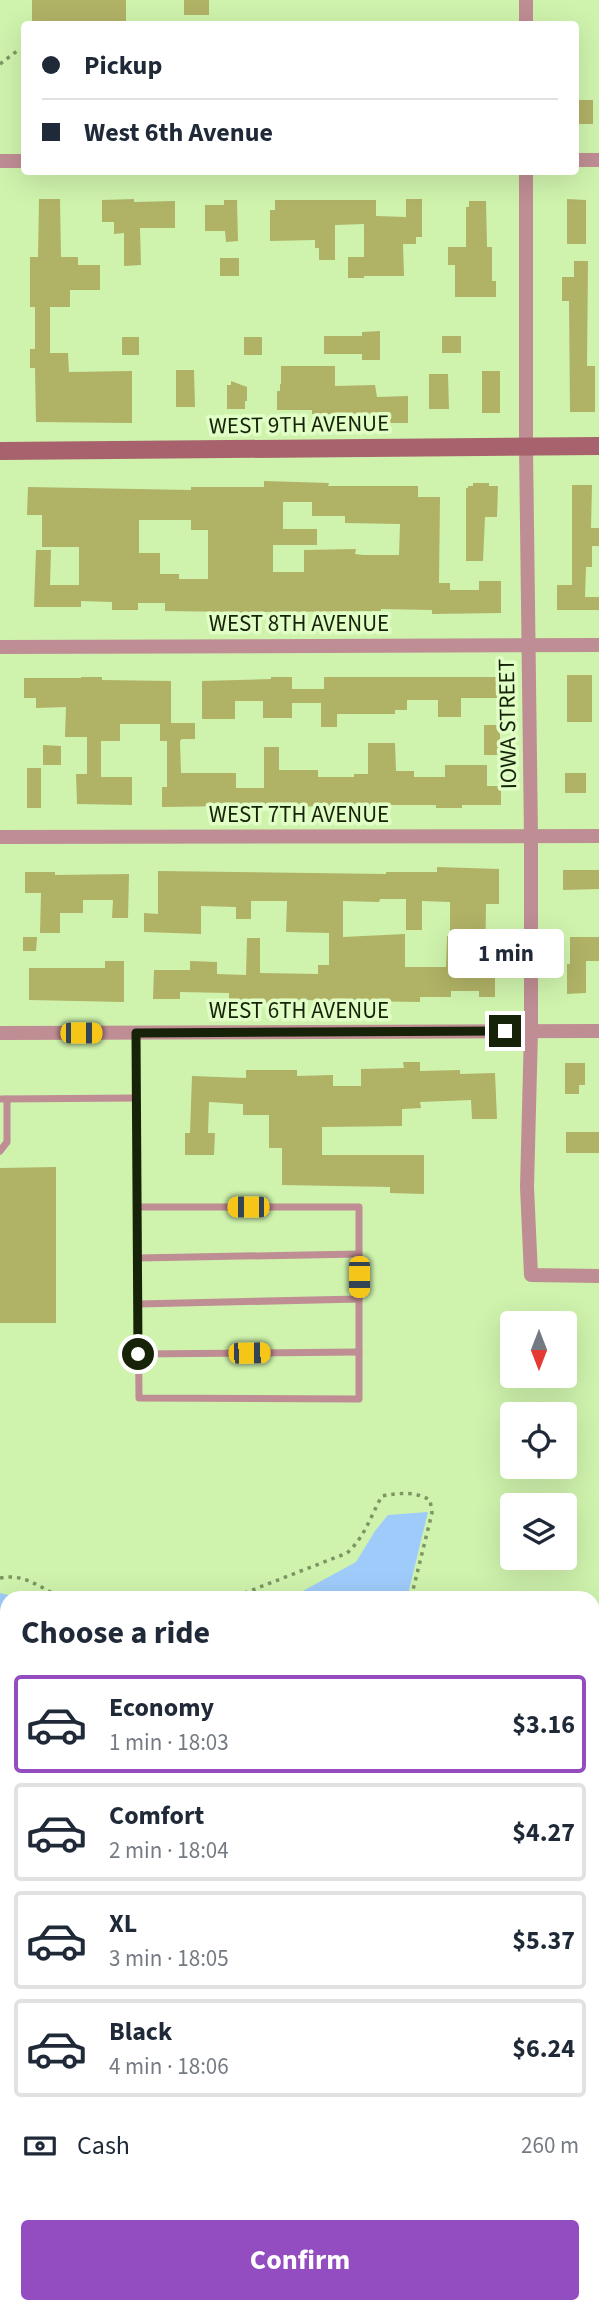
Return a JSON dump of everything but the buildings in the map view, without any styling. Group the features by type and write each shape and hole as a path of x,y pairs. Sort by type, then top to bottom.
{"main road":[{"name":"WEST 9TH AVENUE","path":"0,451 599,446"}],"street":[{"path":"526,0 526,21"},
{"path":"579,160 599,160"},
{"path":"0,161 21,161"},
{"name":"IOWA STREET","path":"526,175 531,837 531,1031 527,1187 531,1275 599,1276"},
{"name":"WEST 8TH AVENUE","path":"0,647 599,645"},
{"name":"WEST 7TH AVENUE","path":"0,837 599,836"},
{"name":"WEST 6TH AVENUE","path":"0,1033 599,1031"}],"lane":[{"path":"136,1033 136,1098 137,1207 138,1258 138,1354 139,1398 359,1399 359,1207 137,1207"},
{"path":"0,1151 8,1142 4,1099 136,1098"},
{"path":"138,1258 359,1254"},
{"path":"138,1304 359,1299"},
{"path":"138,1354 359,1352"}],"path":[{"path":"0,64 17,51 21,51"},
{"path":"252,1591 347,1553 356,1545 382,1496 402,1493 422,1495 430,1500 432,1513 413,1591"},
{"path":"0,1578 18,1577 51,1591"}],"water":[{"path":"428,1512 409,1591 303,1591 356,1562 388,1515"}],"route":[{"path":"138,1354 136,1033 505,1031"}]}
